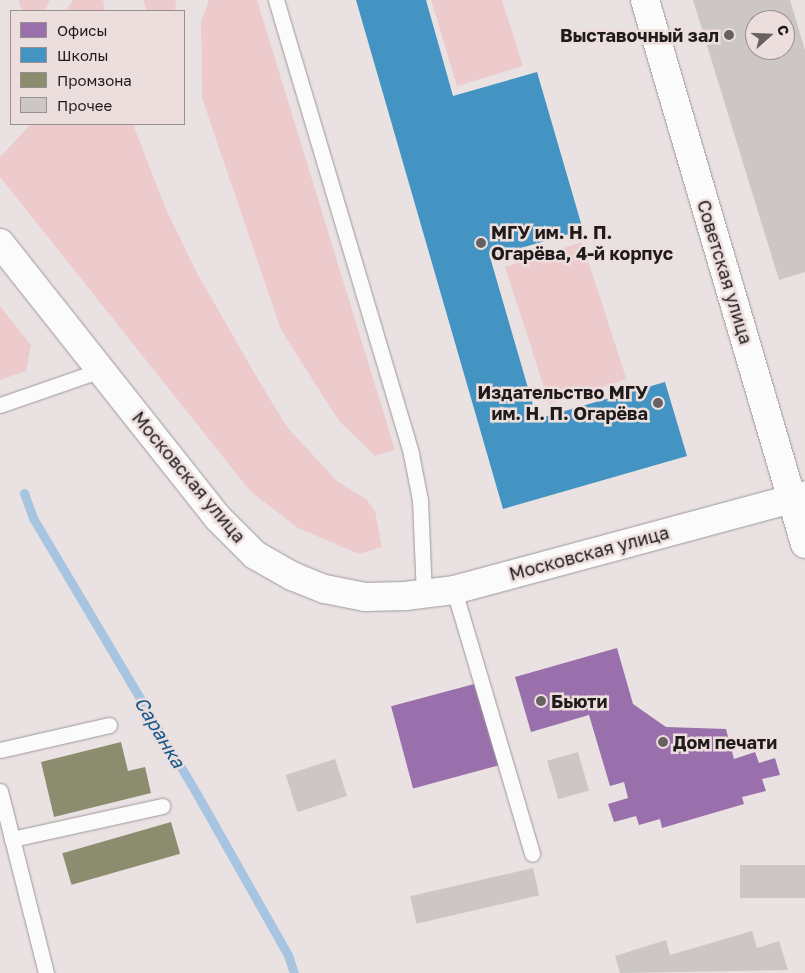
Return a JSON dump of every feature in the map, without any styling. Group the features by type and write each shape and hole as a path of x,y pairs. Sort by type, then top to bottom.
{"street":[{"name":"Советская улица","path":"645,0 799,496 805,544"},
{"name":"Московская улица","path":"0,243 218,518 255,555 292,576 325,589 365,597 424,594 454,590 799,496"}],"lane":[{"path":"276,0 411,454 420,500 424,594"},
{"path":"0,405 101,370"},
{"path":"454,590 532,854"},
{"path":"0,750 109,725"},
{"path":"0,791 46,973"},
{"path":"12,839 162,806"}],"shaded area":[{"path":"18,0 50,0 45,10 22,10"},
{"path":"73,0 103,0 105,10 67,10"},
{"path":"143,0 176,0 175,10 147,10"},
{"path":"209,0 257,0 395,450 375,456 339,421 281,330 202,98 201,22"},
{"path":"431,0 502,0 523,66 457,86"},
{"path":"30,125 133,125 165,207 197,273 259,381 287,427 337,481 366,499 375,511 382,547 359,554 298,528 251,492 0,177 0,157"},
{"path":"582,242 626,379 549,404 505,267"},
{"path":"0,306 31,345 26,371 0,380"}],"building: Офисы":[{"name":"Дом печати","path":"617,648 633,704 666,727 726,729 734,759 755,752 759,763 775,758 780,775 762,779 766,791 742,797 744,804 662,828 660,819 639,825 636,816 614,822 608,804 628,798 624,782 610,786 589,715 531,732 515,677"},
{"path":"478,683 500,765 413,788 391,706"}],"building: Школы":[{"name":"МГУ им. Н. П. Огарёва, 4-й корпус","path":"356,0 426,0 453,96 537,72 583,230 490,257 537,419 665,382 687,456 503,509"}],"building: Промзона":[{"path":"121,742 128,771 145,767 151,793 54,817 41,762"},
{"path":"171,822 180,854 71,885 62,853"}],"building: Прочее":[{"path":"693,0 790,0 793,10 745,10 745,60 795,60 795,17 805,50 805,272 779,280"},
{"path":"578,752 589,790 558,799 547,761"},
{"path":"335,759 347,796 298,812 286,775"},
{"path":"740,865 805,865 805,898 740,898"},
{"path":"533,868 539,895 417,924 410,896"},
{"path":"752,931 757,948 779,941 788,970 620,973 615,956 666,940 670,955"}],"waterway":[{"name":"Саранка","path":"24,493 33,518 198,796 288,955 294,973"}],"place":[{"name":"Выставочный зал","path":"729,35"},
{"name":"МГУ им. Н. П. Огарёва, 4-й корпус","path":"481,243"},
{"name":"Издательство МГУ им. Н. П. Огарёва","path":"658,403"},
{"name":"Бьюти","path":"541,701"},
{"name":"Дом печати","path":"663,742"}]}
